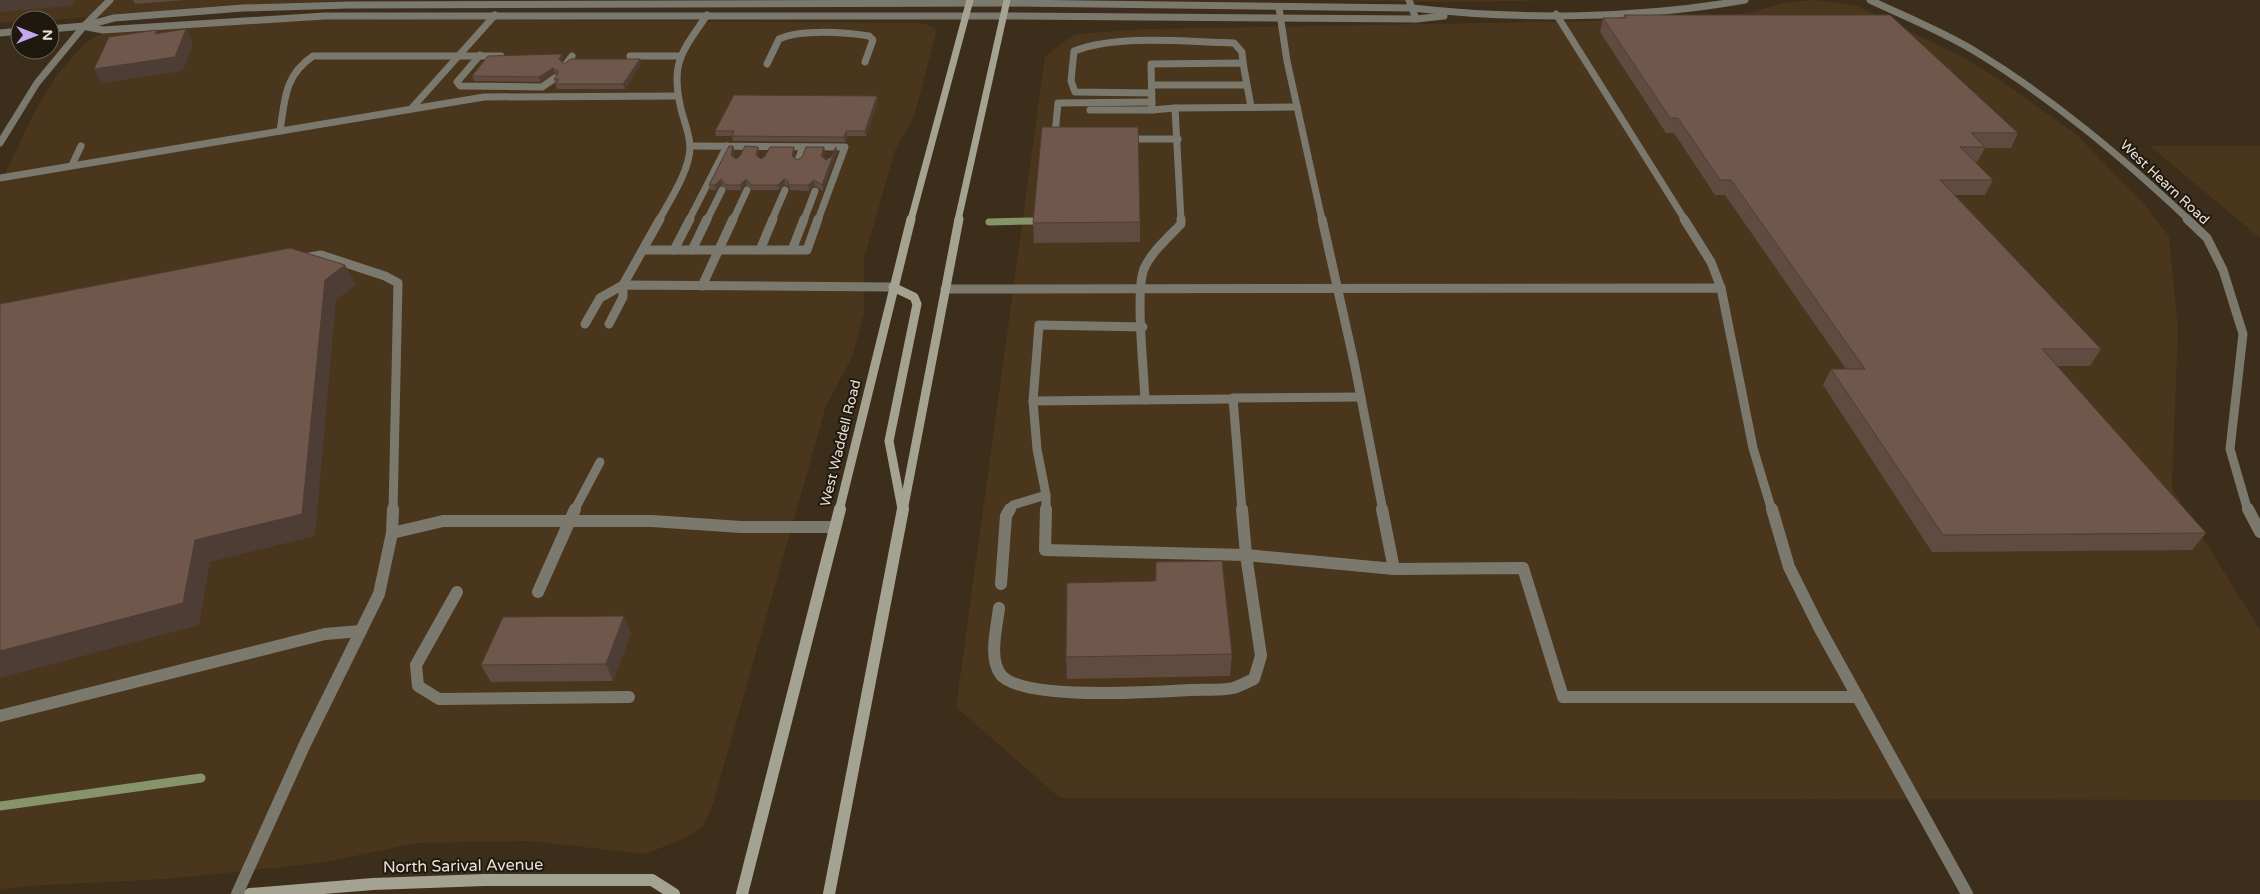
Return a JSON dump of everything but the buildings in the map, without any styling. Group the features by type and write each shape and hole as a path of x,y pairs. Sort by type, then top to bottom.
{"main road":[{"name":"West Waddell Road","path":"742,894 835,527 893,287 970,1"},
{"path":"829,894 945,289 1007,1"},
{"path":"893,287 914,297 917,304 889,441 903,515"},
{"name":"North Sarival Avenue","path":"250,894 373,884 484,880 652,880 674,894"}],"street":[{"path":"0,143 36,83 84,26 110,0"},
{"path":"1409,0 1416,19"},
{"path":"84,26 103,30 282,18 433,16 707,15 1416,19 1460,14 1556,14 1672,10 1745,0"},
{"name":"West Hearn Road","path":"1870,0 1971,49 2040,93 2136,170 2207,238 2223,270 2243,334 2230,449 2249,514 2260,532"},
{"path":"60,28 84,26 114,18 243,8 507,2 570,4 1007,1 1045,5 1412,8 1460,14"},
{"path":"433,16 507,2"},
{"path":"411,109 457,55 495,16 515,10 570,4"},
{"path":"1280,8 1280,19 1297,108 1338,287 1394,570"},
{"path":"1556,14 1711,262 1721,288 1753,448 1789,567 1966,894"},
{"path":"609,324 623,297 623,285 676,190 690,146 678,96 677,67 680,56 707,15"},
{"path":"767,64 778,40 788,35 796,34 869,36 873,40 865,62"},
{"path":"1152,93 1075,92 1072,81 1074,51 1080,47 1105,43 1234,43 1239,46 1244,55 1243,63 1251,107"},
{"path":"280,131 289,78 299,64 313,56 501,56"},
{"path":"480,56 457,82 460,86 542,87 555,78"},
{"path":"566,64 572,56"},
{"path":"630,56 680,56"},
{"path":"1152,106 1151,64 1243,63"},
{"path":"1152,85 1247,85"},
{"path":"0,178 484,97 678,96"},
{"path":"1070,140 1055,134 1058,103 1175,108 1297,108"},
{"path":"1090,110 1152,106"},
{"path":"1145,400 1142,289 1144,269 1152,256 1181,224 1175,108"},
{"path":"1119,139 1178,139"},
{"path":"72,165 81,146"},
{"path":"643,250 807,250 845,147 831,150 803,146 766,150 727,146 690,146"},
{"path":"674,250 727,146"},
{"path":"798,160 803,146"},
{"path":"692,250 722,190"},
{"path":"702,286 747,190"},
{"path":"760,250 785,190"},
{"path":"792,250 815,191"},
{"path":"237,894 305,744 379,594 392,533 396,444 398,283 385,276 321,255 297,259"},
{"path":"585,324 600,298 623,285 893,287"},
{"path":"945,289 1721,288"},
{"path":"1143,327 1039,325 1032,401 1037,449 1046,495 1045,550 1246,555 1394,570 1523,568 1563,697 1858,697"},
{"path":"1032,401 1361,397"},
{"path":"999,608 995,660 1003,676 1024,687 1070,693 1233,688 1254,679 1261,656 1246,555 1233,399"},
{"path":"538,592 569,521 600,462"},
{"path":"1001,584 1006,516 1013,505 1046,495"},
{"path":"392,533 443,521 652,521 741,527 835,527"},
{"path":"457,592 416,665 418,686 439,699 629,696"},
{"path":"0,716 325,634 361,631"}],"shaded area":[{"path":"0,0 352,0 251,5 60,19 60,10 10,10 10,22 0,23"},
{"path":"1324,0 1557,0 1461,2"},
{"path":"1814,0 1855,5 1963,57 2003,82 2077,135 2144,204 2169,236 2178,329 2172,488 2260,630 2260,800 1060,798 956,707 1045,56 1075,34 1148,29 1701,19 1748,13 1788,2"},
{"path":"312,20 917,23 935,28 936,33 914,117 896,148 864,258 864,313 852,357 826,406 713,804 703,827 681,840 645,854 529,841 417,843 321,863 166,879 0,889 0,184 34,113 56,76 86,42 96,36 111,32"},
{"path":"2150,146 2260,146 2260,238"}],"waterway":[{"path":"989,222 1032,221"},
{"path":"0,806 201,778"}]}
